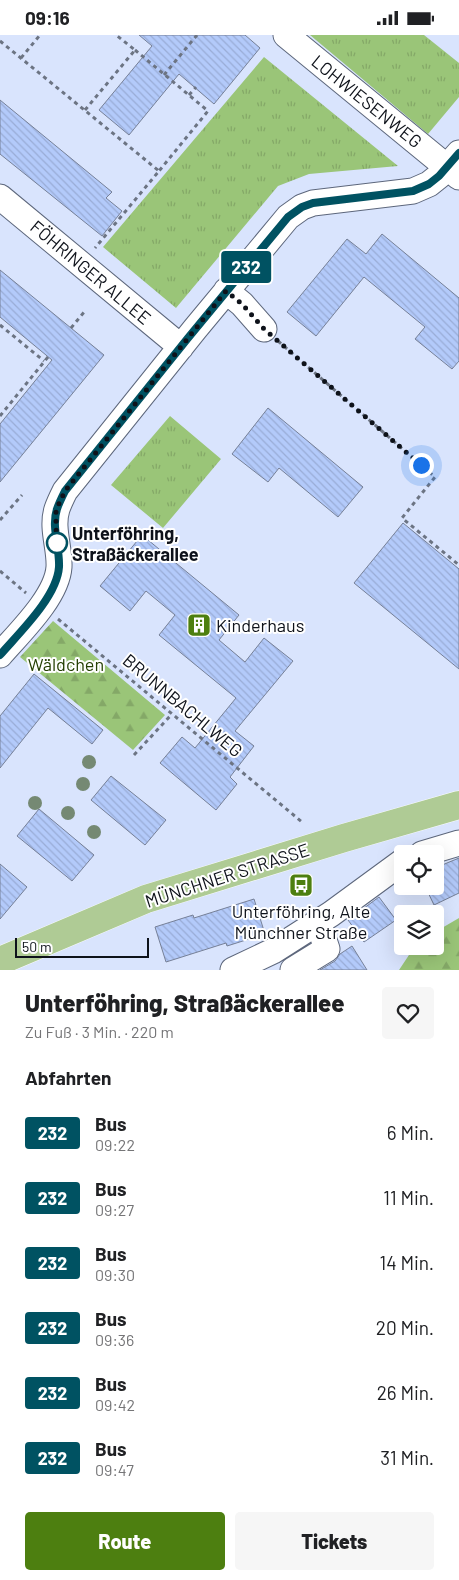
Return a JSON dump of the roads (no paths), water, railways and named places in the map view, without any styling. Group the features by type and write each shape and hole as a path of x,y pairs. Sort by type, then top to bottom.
{"main road":[{"name":"MÜNCHNER STRASSE","path":"0,961 146,899 459,805"}],"street":[{"name":"LOHWIESENWEG","path":"286,35 455,166"},
{"path":"0,655 42,605 52,591 57,579 59,565 56,510 65,491 288,217 302,207 313,203 413,191 429,184 455,166"},
{"name":"FÖHRINGER ALLEE","path":"0,197 181,347"},
{"path":"226,291 242,304 264,329"},
{"path":"444,847 459,843"},
{"path":"244,968 318,922 394,868"},
{"path":"294,970 327,949 318,922"}],"place":[{"name":"Unterföhring, Straßäckerallee","path":"57,543"},
{"name":"Kinderhaus","path":"199,625"},
{"name":"Unterföhring, Alte Münchner Straße","path":"301,885"}],"park label":[{"name":"Wäldchen","path":"66,664"}]}
